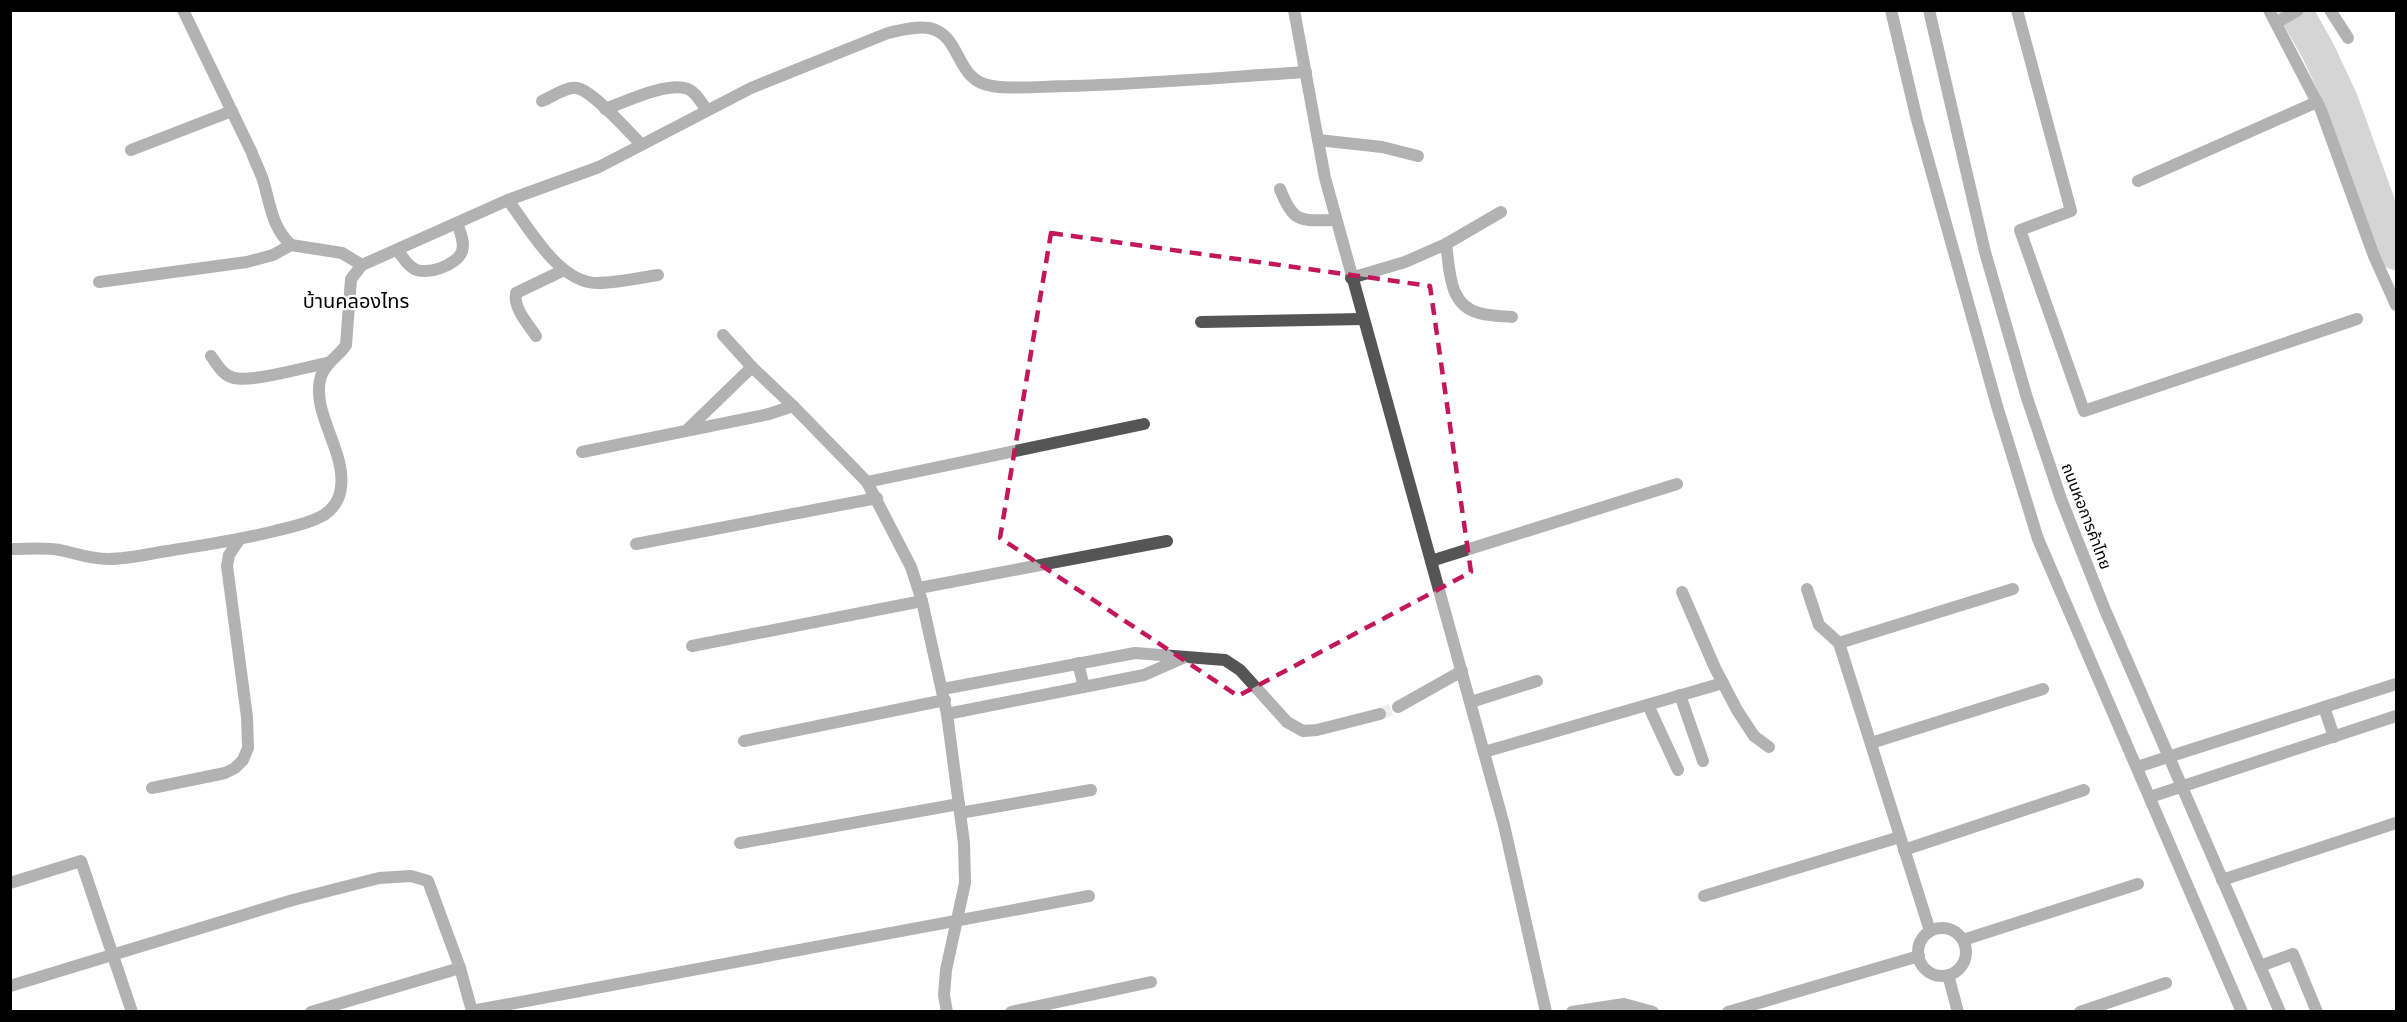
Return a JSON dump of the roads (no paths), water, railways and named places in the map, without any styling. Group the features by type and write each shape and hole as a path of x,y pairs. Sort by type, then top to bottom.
{"street":[{"path":"183,10 262,176 275,224 281,236 291,245 342,253 362,265"},
{"path":"1294,10 1318,140 1336,220 1504,825 1546,1011"},
{"path":"1891,10 1920,131 1997,406 2038,538 2242,1011"},
{"name":"ถนนหอการค้าไทย","path":"1929,10 1985,252 2027,398 2061,499 2092,577 2280,1011"},
{"path":"2017,10 2071,212 2020,230 2085,411 2357,319"},
{"path":"2269,10 2318,102 2374,256 2397,306"},
{"path":"2330,10 2348,38"},
{"path":"2276,23 2293,13"},
{"path":"10,549 47,548 63,550 89,559 113,559 239,540 296,525 323,515 335,505 342,486 342,473 322,406 321,376 328,363 341,353 346,345 351,279 362,265 508,200 598,167 751,88 878,37 912,28 930,28 944,34 968,75 975,81 998,87 1117,85 1306,72"},
{"path":"605,109 664,89 677,87 687,88 694,93 707,110"},
{"path":"543,101 570,88 578,88 588,93 641,144"},
{"path":"2138,181 2318,102"},
{"path":"131,150 232,111"},
{"path":"1318,140 1382,147 1418,156"},
{"path":"1280,189 1288,210 1296,217 1305,220 1336,220"},
{"path":"508,200 564,270 582,281 597,283 658,275"},
{"path":"1351,278 1406,262 1446,244 1501,212"},
{"path":"397,249 411,267 420,272 435,270 459,258 463,249 457,223"},
{"path":"1446,244 1455,296 1477,313 1512,317"},
{"path":"99,282 247,262 273,255 291,245"},
{"path":"536,336 517,307 514,299 516,293 564,270"},
{"path":"1201,322 1363,319"},
{"path":"723,335 867,482 911,567 920,595 948,714 964,843 965,883 946,970 944,995 947,1011"},
{"path":"211,356 224,374 234,378 252,378 328,363"},
{"path":"688,429 752,367"},
{"path":"582,452 769,414 793,406"},
{"path":"867,482 1144,424"},
{"path":"1431,561 1677,484"},
{"path":"636,544 877,498"},
{"path":"152,788 225,773 235,768 243,760 248,748 247,717 227,566 230,555 239,540"},
{"path":"692,646 1167,541"},
{"path":"1807,589 1819,625 1839,643 1930,931"},
{"path":"1839,643 2013,589"},
{"path":"1682,592 1737,710 1754,736 1769,747"},
{"path":"744,741 1078,663 1135,653 1225,660 1240,670 1287,723 1304,731 1317,730 1380,714"},
{"path":"948,714 1144,675 1185,657"},
{"path":"1078,663 1084,687"},
{"path":"1398,707 1462,671"},
{"path":"1471,702 1537,681"},
{"path":"1484,752 1723,683"},
{"path":"2137,767 2397,684"},
{"path":"1871,743 2043,689"},
{"path":"1680,695 1703,761"},
{"path":"1648,705 1678,770"},
{"path":"2324,707 2334,736"},
{"path":"2150,797 2397,716"},
{"path":"740,843 1091,790"},
{"path":"1904,850 2085,790"},
{"path":"2222,880 2397,824"},
{"path":"1704,896 1900,837"},
{"path":"10,883 81,861 111,955 132,1011"},
{"path":"10,987 292,900 379,878 411,876 428,882 460,968 472,1011 1089,896"},
{"path":"1963,940 2138,884"},
{"path":"1944,928 1958,934 1963,940 1966,947 1964,963 1959,970 1948,975 1936,976 1923,967 1918,956 1919,944 1930,931 1944,928"},
{"path":"2260,966 2293,954 2317,1011"},
{"path":"1728,1011 1918,956"},
{"path":"311,1011 460,968"},
{"path":"1948,975 1958,1011"},
{"path":"1011,1011 1151,982"},
{"path":"2080,1011 2166,983"},
{"path":"1572,1011 1624,1004 1653,1011"}],"waterway":[{"path":"2295,10 2318,51 2341,100 2396,253"}],"tunnel":[{"path":"1380,714 1398,707"}],"district":[{"name":"บ้านคลองไทร","path":"356,300"}]}
